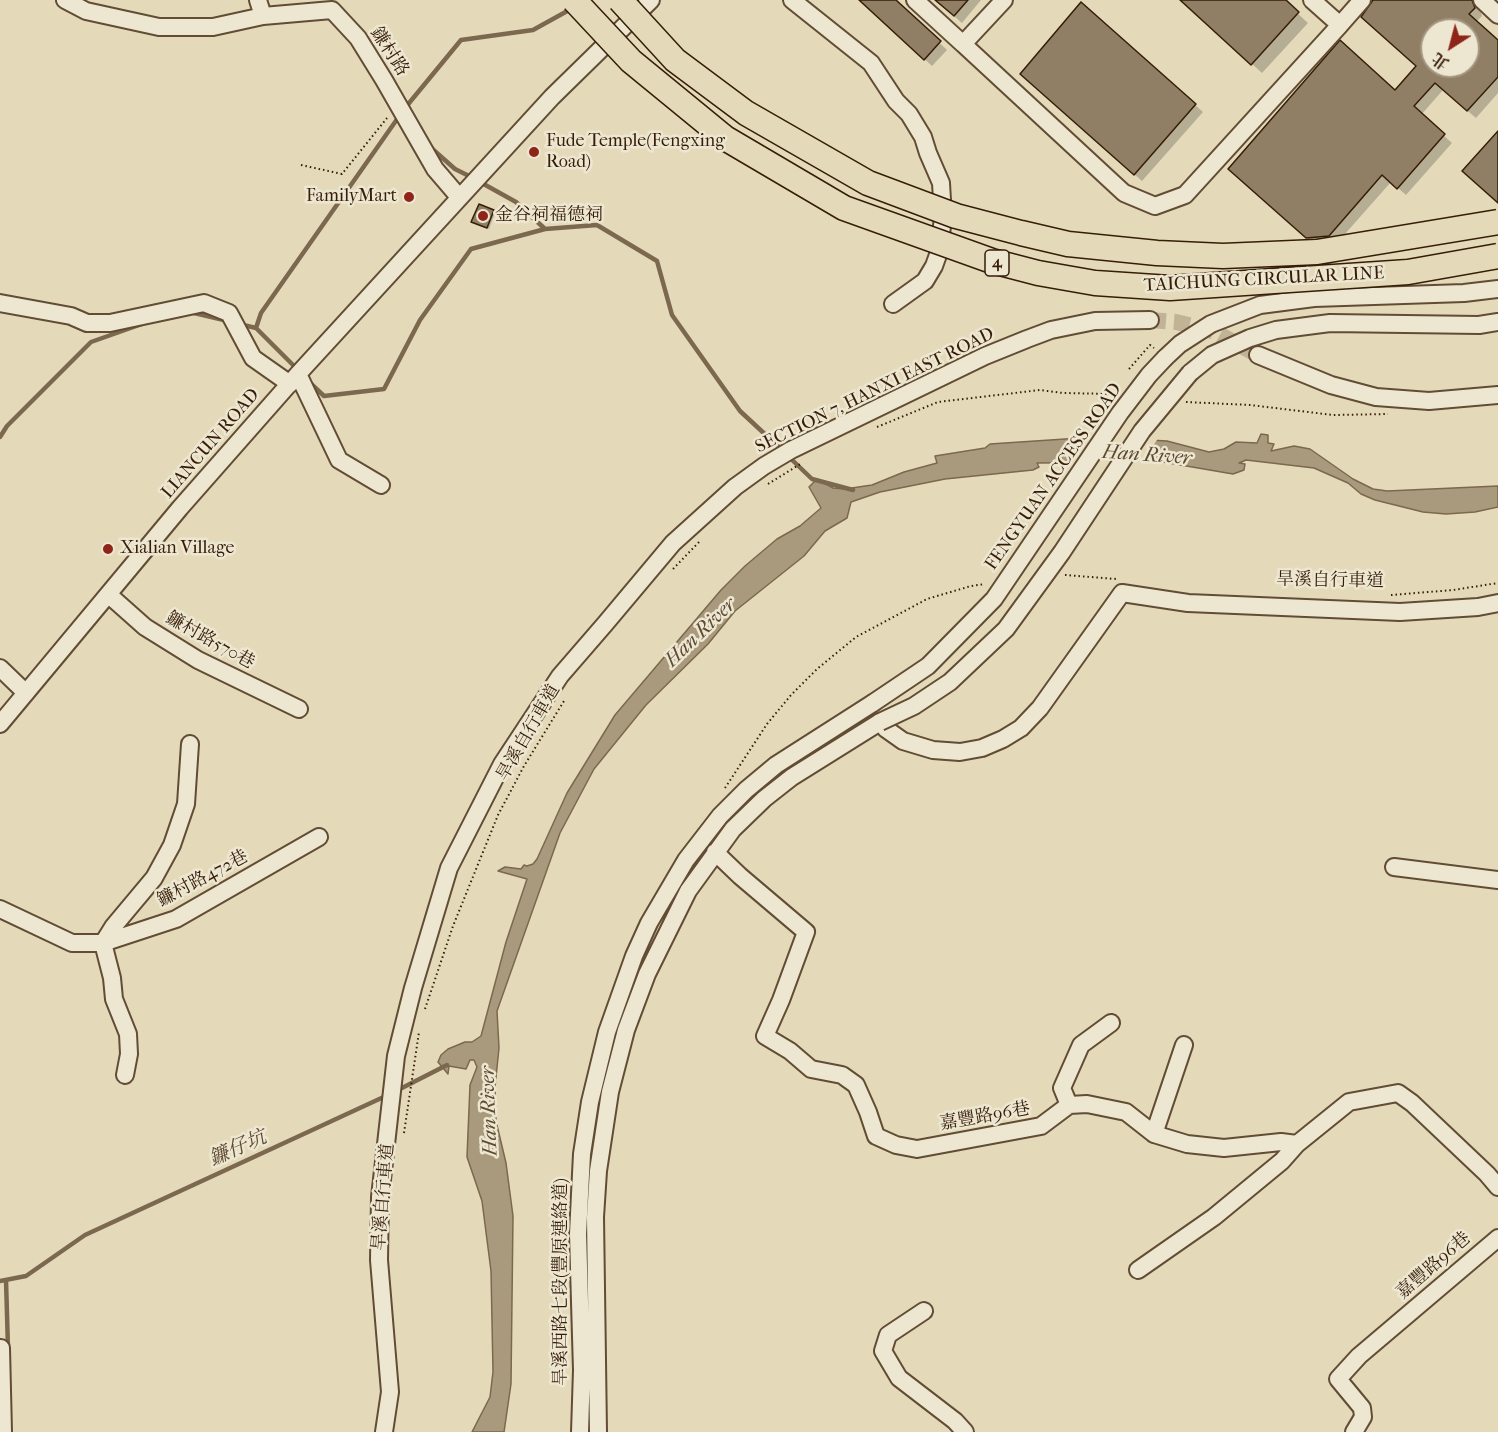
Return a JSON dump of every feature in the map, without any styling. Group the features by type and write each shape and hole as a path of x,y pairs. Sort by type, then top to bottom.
{"highway":[{"name":"TAICHUNG CIRCULAR LINE","path":"574,0 631,61 725,138 844,208 992,261 1038,273 1095,283 1170,288 1408,272 1498,256"},
{"name":"TAICHUNG CIRCULAR LINE","path":"620,0 675,60 746,113 868,183 956,216 1021,233 1068,244 1158,254 1223,256 1317,252 1498,222"}],"street":[{"name":"鎌村路","path":"65,0 86,11 159,27 213,27 263,16 332,10 358,38 435,169 459,197"},
{"path":"258,0 263,16"},
{"name":"LIANCUN ROAD","path":"0,724 180,508 294,379 552,97 651,0"},
{"path":"792,0 871,63 897,101 909,114 923,138 941,183 944,217 939,252 934,266 925,281 893,304"},
{"path":"915,0 1124,193 1155,206 1185,195 1362,0"},
{"path":"963,44 1004,0"},
{"path":"1312,0 1340,25"},
{"path":"1482,0 1498,15"},
{"name":"FENGYUAN ACCESS ROAD","path":"873,703 928,666 994,599 1120,413 1149,375 1180,344 1211,324 1260,305 1314,298 1464,293 1498,289"},
{"path":"0,303 70,316 87,322 110,323 204,303 229,313 253,358 294,379 339,460 381,485"},
{"name":"SECTION 7, HANXI EAST ROAD","path":"384,1432 390,1392 379,1260 380,1197 396,1056 413,988 449,868 502,764 560,676 673,543 735,487 791,450 943,376 1051,330 1095,321 1150,320"},
{"path":"1498,322 1479,325 1330,323 1276,330 1250,338 1212,356 1190,373 1142,431 1062,552 1006,629 950,682 914,706 880,722 903,741 933,750 960,752 982,748 1003,739 1020,728 1040,708 1122,593 1188,603 1400,612 1478,607 1498,603"},
{"path":"1258,355 1331,385 1376,397 1429,401 1498,395"},
{"name":"鐮村路570巷","path":"109,595 145,627 198,660 299,709"},
{"path":"0,668 26,693"},
{"name":"旱溪西路七段(豐原連絡道)","path":"580,1432 582,1370 578,1234 582,1154 590,1102 607,1032 634,956 649,923 686,860 720,816 776,765 873,703"},
{"name":"旱溪西路七段(豐原連絡道)","path":"598,1432 595,1217 598,1171 610,1092 626,1030 651,965 688,891 715,852 747,815 783,785 880,722"},
{"path":"126,1075 129,1054 128,1034 114,999 112,978 103,943 113,927 154,878 172,845 186,804 190,744"},
{"name":"鐮村路472巷","path":"0,909 72,943 103,943 176,919 319,837"},
{"name":"嘉豐路96巷","path":"715,852 806,932 765,1036 790,1051 811,1069 842,1075 856,1085 876,1136 896,1145 917,1149 1041,1126 1069,1105"},
{"path":"1394,867 1498,880"},
{"path":"1111,1023 1081,1045 1062,1088 1069,1105 1087,1104 1126,1113 1154,1134 1187,1144 1224,1148 1281,1142 1297,1143"},
{"path":"1154,1134 1184,1045"},
{"path":"1138,1270 1214,1218 1282,1161 1297,1143 1349,1102 1398,1093 1412,1103 1498,1187"},
{"name":"嘉豐路96巷","path":"1354,1432 1363,1417 1362,1408 1338,1379 1359,1356 1498,1238"},
{"path":"924,1311 888,1335 884,1350 899,1378 955,1421 965,1432"},
{"path":"1,1348 3,1432"}],"path":[{"path":"301,165 342,174 398,104"},
{"path":"1129,369 1149,345"},
{"path":"870,429 939,402 1040,390 1116,394"},
{"path":"1186,402 1250,405 1333,415 1396,414"},
{"path":"767,484 806,461"},
{"path":"672,570 705,536"},
{"name":"旱溪自行車道","path":"1388,595 1453,590 1498,583"},
{"name":"旱溪自行車道","path":"422,1016 453,926 498,815 524,766 567,695"},
{"name":"旱溪自行車道","path":"403,1141 420,1026"}],"water":[{"name":"Han River","path":"1261,434 1268,435 1268,443 1274,444 1271,451 1294,446 1310,449 1353,479 1373,489 1387,491 1498,486 1498,507 1475,512 1446,514 1423,512 1375,500 1361,494 1348,483 1314,468 1246,460 1239,463 1245,464 1244,470 1233,474 1163,462 1037,463 1039,467 1033,470 945,479 880,492 851,502 847,518 825,531 804,556 735,611 708,644 646,705 594,769 560,833 497,1011 499,1048 495,1087 496,1121 506,1163 513,1216 511,1384 504,1432 472,1432 490,1397 493,1372 491,1271 482,1201 467,1157 470,1085 477,1067 474,1060 470,1060 466,1069 449,1066 448,1074 438,1062 441,1055 448,1049 465,1042 472,1042 481,1036 506,942 527,879 498,871 505,867 521,869 524,865 533,864 537,859 567,793 615,715 721,590 777,539 800,526 821,508 809,487 817,479 833,488 845,489 872,485 904,472 937,463 935,456 985,448 990,444 1095,437 1167,441 1209,452 1224,449 1236,442 1257,443"}],"pier":[{"path":"1086,434 1159,437 1140,465 1066,465"}],"building":[{"path":"859,0 896,0 941,41 924,60"},
{"path":"935,0 968,0 954,16"},
{"path":"1180,0 1286,0 1299,12 1251,65"},
{"path":"1373,0 1472,0 1475,8 1469,14 1473,18 1420,18 1420,78 1480,78 1480,24 1498,40 1498,77 1467,111 1435,83 1414,106 1445,134 1397,189 1382,175 1329,236 1306,238 1228,169 1340,40 1395,90 1416,66 1361,17"},
{"path":"1081,2 1196,104 1134,175 1020,74"},
{"path":"1498,131 1498,203 1462,171"},
{"name":"金谷祠福德祠","path":"479,204 494,210 487,228 471,222"}],"waterway":[{"path":"405,108 461,40 533,30 571,9"},
{"path":"256,328 261,313 400,115"},
{"path":"429,146 455,169 473,178"},
{"path":"480,182 516,202 545,229"},
{"path":"307,380 324,396 384,389 420,320 471,249 545,229 597,225 657,261 672,315 740,411 782,450"},
{"path":"190,312 228,321"},
{"path":"0,437 7,426 91,342 142,324"},
{"path":"239,324 256,328 297,369"},
{"path":"788,456 812,479 853,490"},
{"name":"鐮仔坑","path":"396,1091 447,1065"},
{"name":"鐮仔坑","path":"0,1281 26,1276 85,1235 388,1095"},
{"path":"6,1280 8,1349"}],"tunnel":[{"path":"1150,320 1176,322 1213,331 1258,355"}],"place":[{"name":"Fude Temple(Fengxing Road)","path":"534,152"},
{"name":"FamilyMart","path":"409,197"},
{"name":"金谷祠福德祠","path":"483,216"},
{"name":"Xialian Village","path":"108,549"}]}
